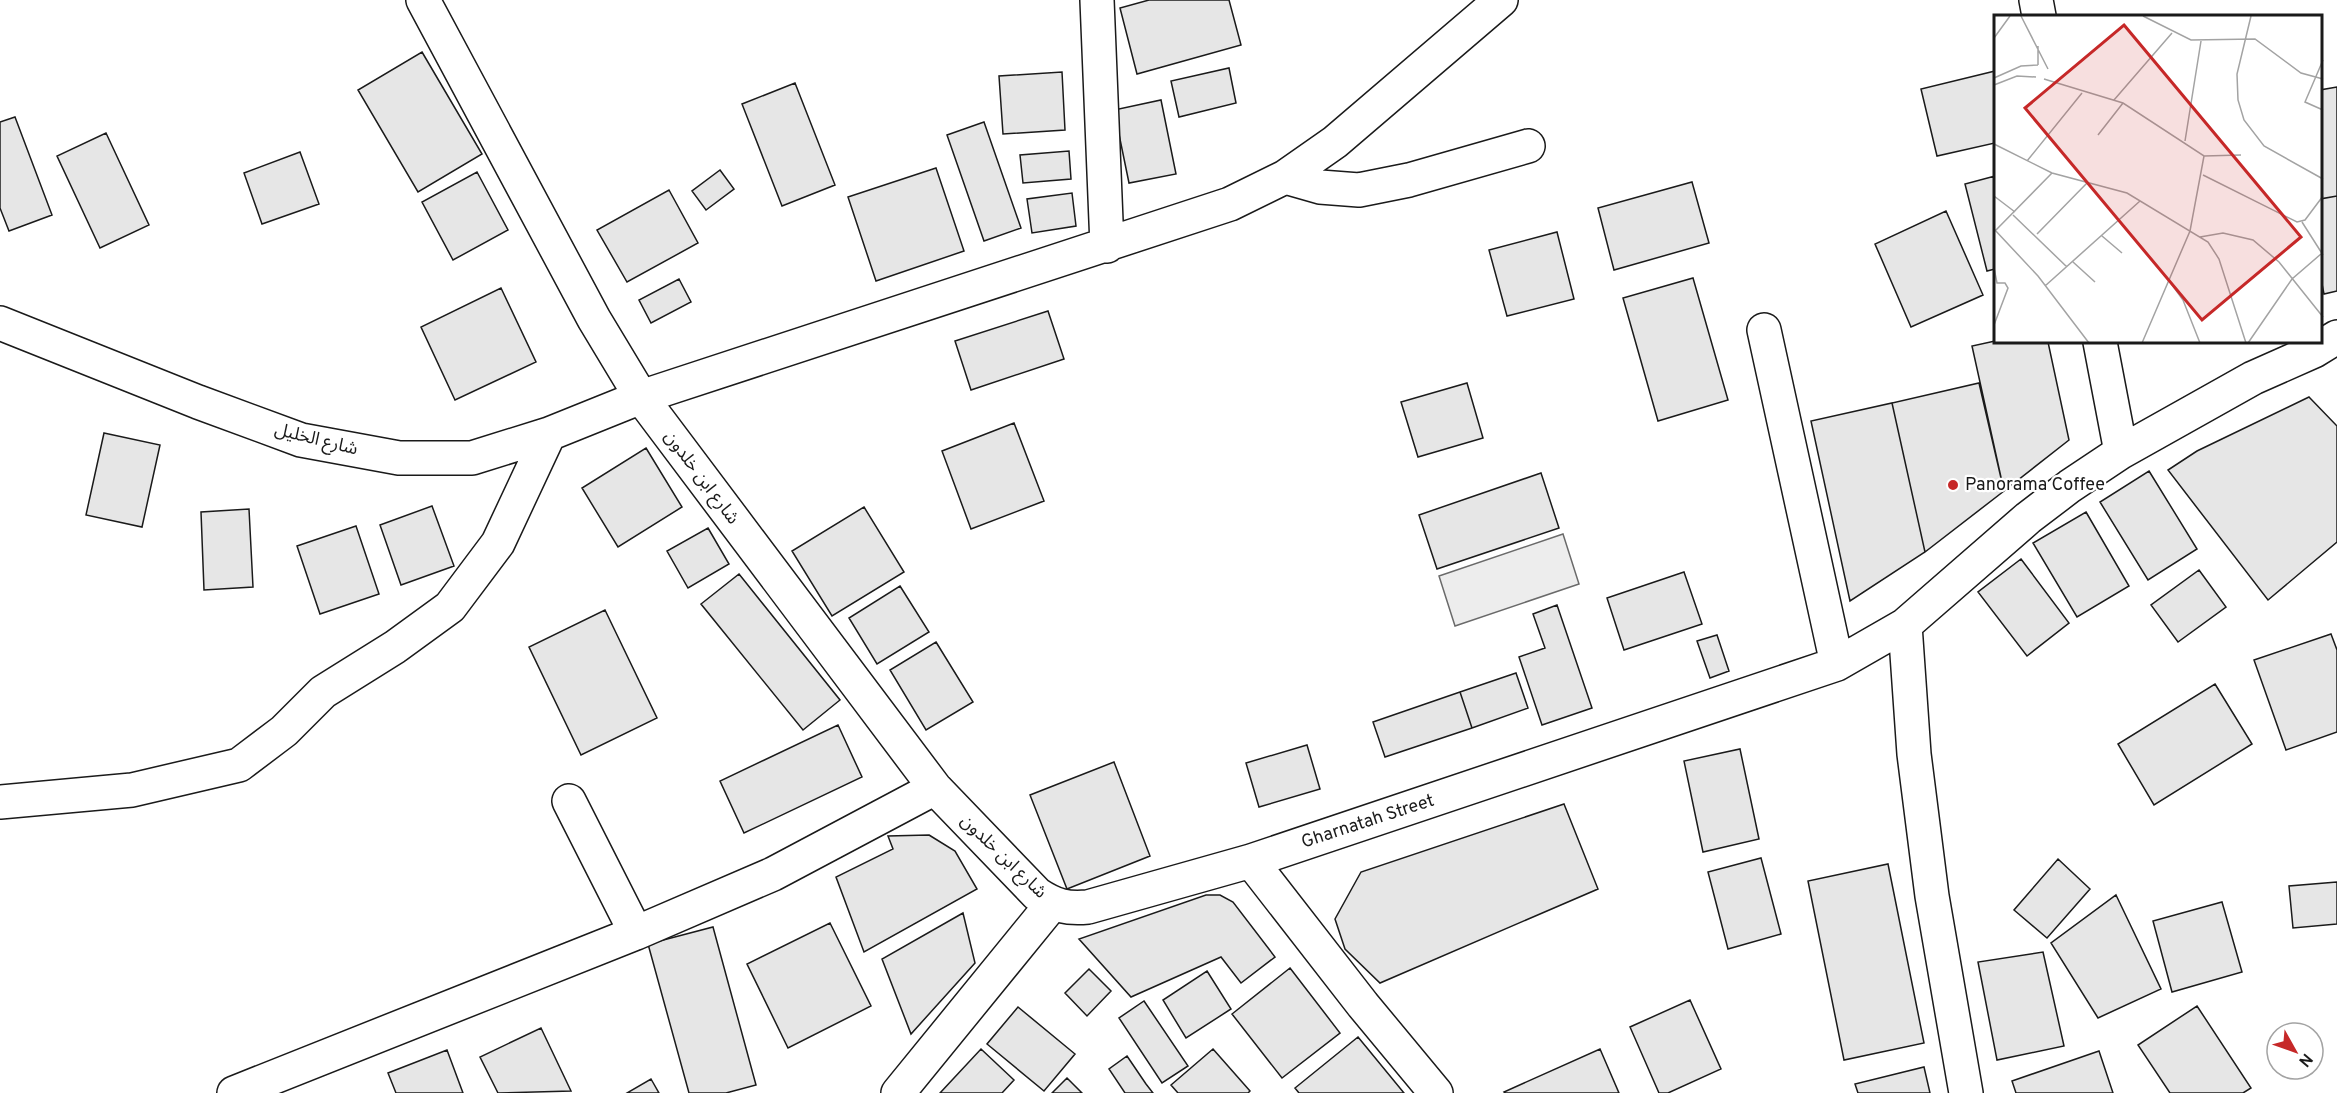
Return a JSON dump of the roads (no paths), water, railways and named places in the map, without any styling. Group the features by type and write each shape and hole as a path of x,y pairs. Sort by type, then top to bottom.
{"street":[{"name":"شارع ابن خلدون","path":"423,0 594,319 641,397 934,789 1037,894 1052,904"},
{"path":"1097,0 1107,246"},
{"name":"شارع الخليل","path":"0,323 198,402 301,440 399,458 472,458 549,434 641,397 1230,204 1285,177 1335,142 1501,0"},
{"path":"2036,0 2040,15"},
{"path":"1285,177 1320,187 1359,190 1408,180 1528,146"},
{"path":"1764,330 1837,664"},
{"path":"2100,344 2121,452"},
{"name":"Gharnatah Street","path":"1052,904 1069,909 1088,907 1251,861 1837,664 1905,626 2028,518 2121,452 2253,378 2325,346"},
{"path":"0,802 132,790 239,765 284,731 323,692 395,647 450,607 498,543 549,434"},
{"path":"1905,626 1914,754 1932,896 1966,1093"},
{"path":"234,1093 636,933 773,874 934,789"},
{"path":"569,801 636,933"},
{"path":"1251,861 1363,1005 1436,1093"},
{"path":"898,1093 1052,904"}],"place":[{"name":"Panorama Coffee","path":"1953,485"}]}
